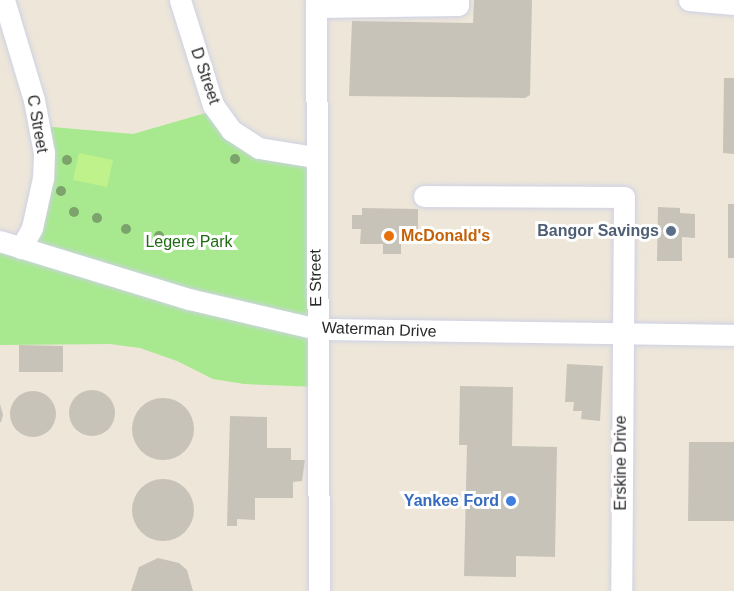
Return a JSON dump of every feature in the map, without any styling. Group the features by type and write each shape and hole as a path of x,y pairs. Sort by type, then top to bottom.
{"street":[{"name":"C Street","path":"4,0 34,100 44,153 43,178 32,228 21,248"},
{"name":"D Street","path":"180,0 213,105 231,130 259,148 315,157"},
{"path":"316,3 458,5 458,0"},
{"path":"689,0 734,4"},
{"name":"E Street","path":"316,3 319,591"},
{"name":"Erskine Drive","path":"424,196 624,197 621,591"},
{"name":"Waterman Drive","path":"0,241 189,299 317,329 734,335"}],"green space":[{"name":"Legere Park","path":"216,110 231,130 315,157 317,387 244,384 213,379 177,361 140,348 110,344 0,345 0,241 21,248 32,228 41,126 133,134"},
{"path":"79,153 113,160 107,187 73,180"}],"building":[{"path":"474,0 532,0 530,95 525,98 349,96 352,21 473,23"},
{"path":"724,78 734,78 734,154 723,153"},
{"path":"728,204 734,204 734,258 728,258"},
{"path":"658,207 680,208 680,213 695,214 695,238 682,237 682,261 657,261"},
{"name":"McDonald's","path":"362,208 418,209 418,243 401,243 401,254 383,254 383,244 360,244 361,229 352,229 352,215 362,215"},
{"path":"19,345 63,346 63,372 19,372"},
{"path":"567,364 603,366 600,421 581,419 582,411 573,411 574,402 565,402"},
{"name":"Yankee Ford","path":"460,386 513,387 512,446 557,447 555,557 516,556 516,577 464,576 467,445 459,445"},
{"path":"92,390 108,397 115,413 108,429 92,436 76,429 69,413 76,397"},
{"path":"33,391 49,398 56,414 49,430 33,437 17,430 10,414 17,398"},
{"path":"157,398 169,398 185,407 192,417 194,429 192,441 185,451 169,460 157,460 146,455 137,446 132,435 132,423 137,412 146,403"},
{"path":"0,404 3,415 1,422 0,422"},
{"path":"230,416 267,417 267,448 291,448 291,460 305,460 302,481 293,482 293,498 255,498 255,520 237,519 237,526 227,526"},
{"path":"689,442 734,442 734,521 688,521"},
{"path":"157,479 169,479 185,488 192,498 194,510 192,522 185,532 169,541 157,541 146,536 137,527 132,516 132,504 137,493 146,484"},
{"path":"158,558 179,563 187,570 193,591 131,591 139,567"}],"place":[{"name":"Bangor Savings","path":"671,231"},
{"name":"McDonald's","path":"389,236"},
{"name":"Yankee Ford","path":"511,501"}]}
